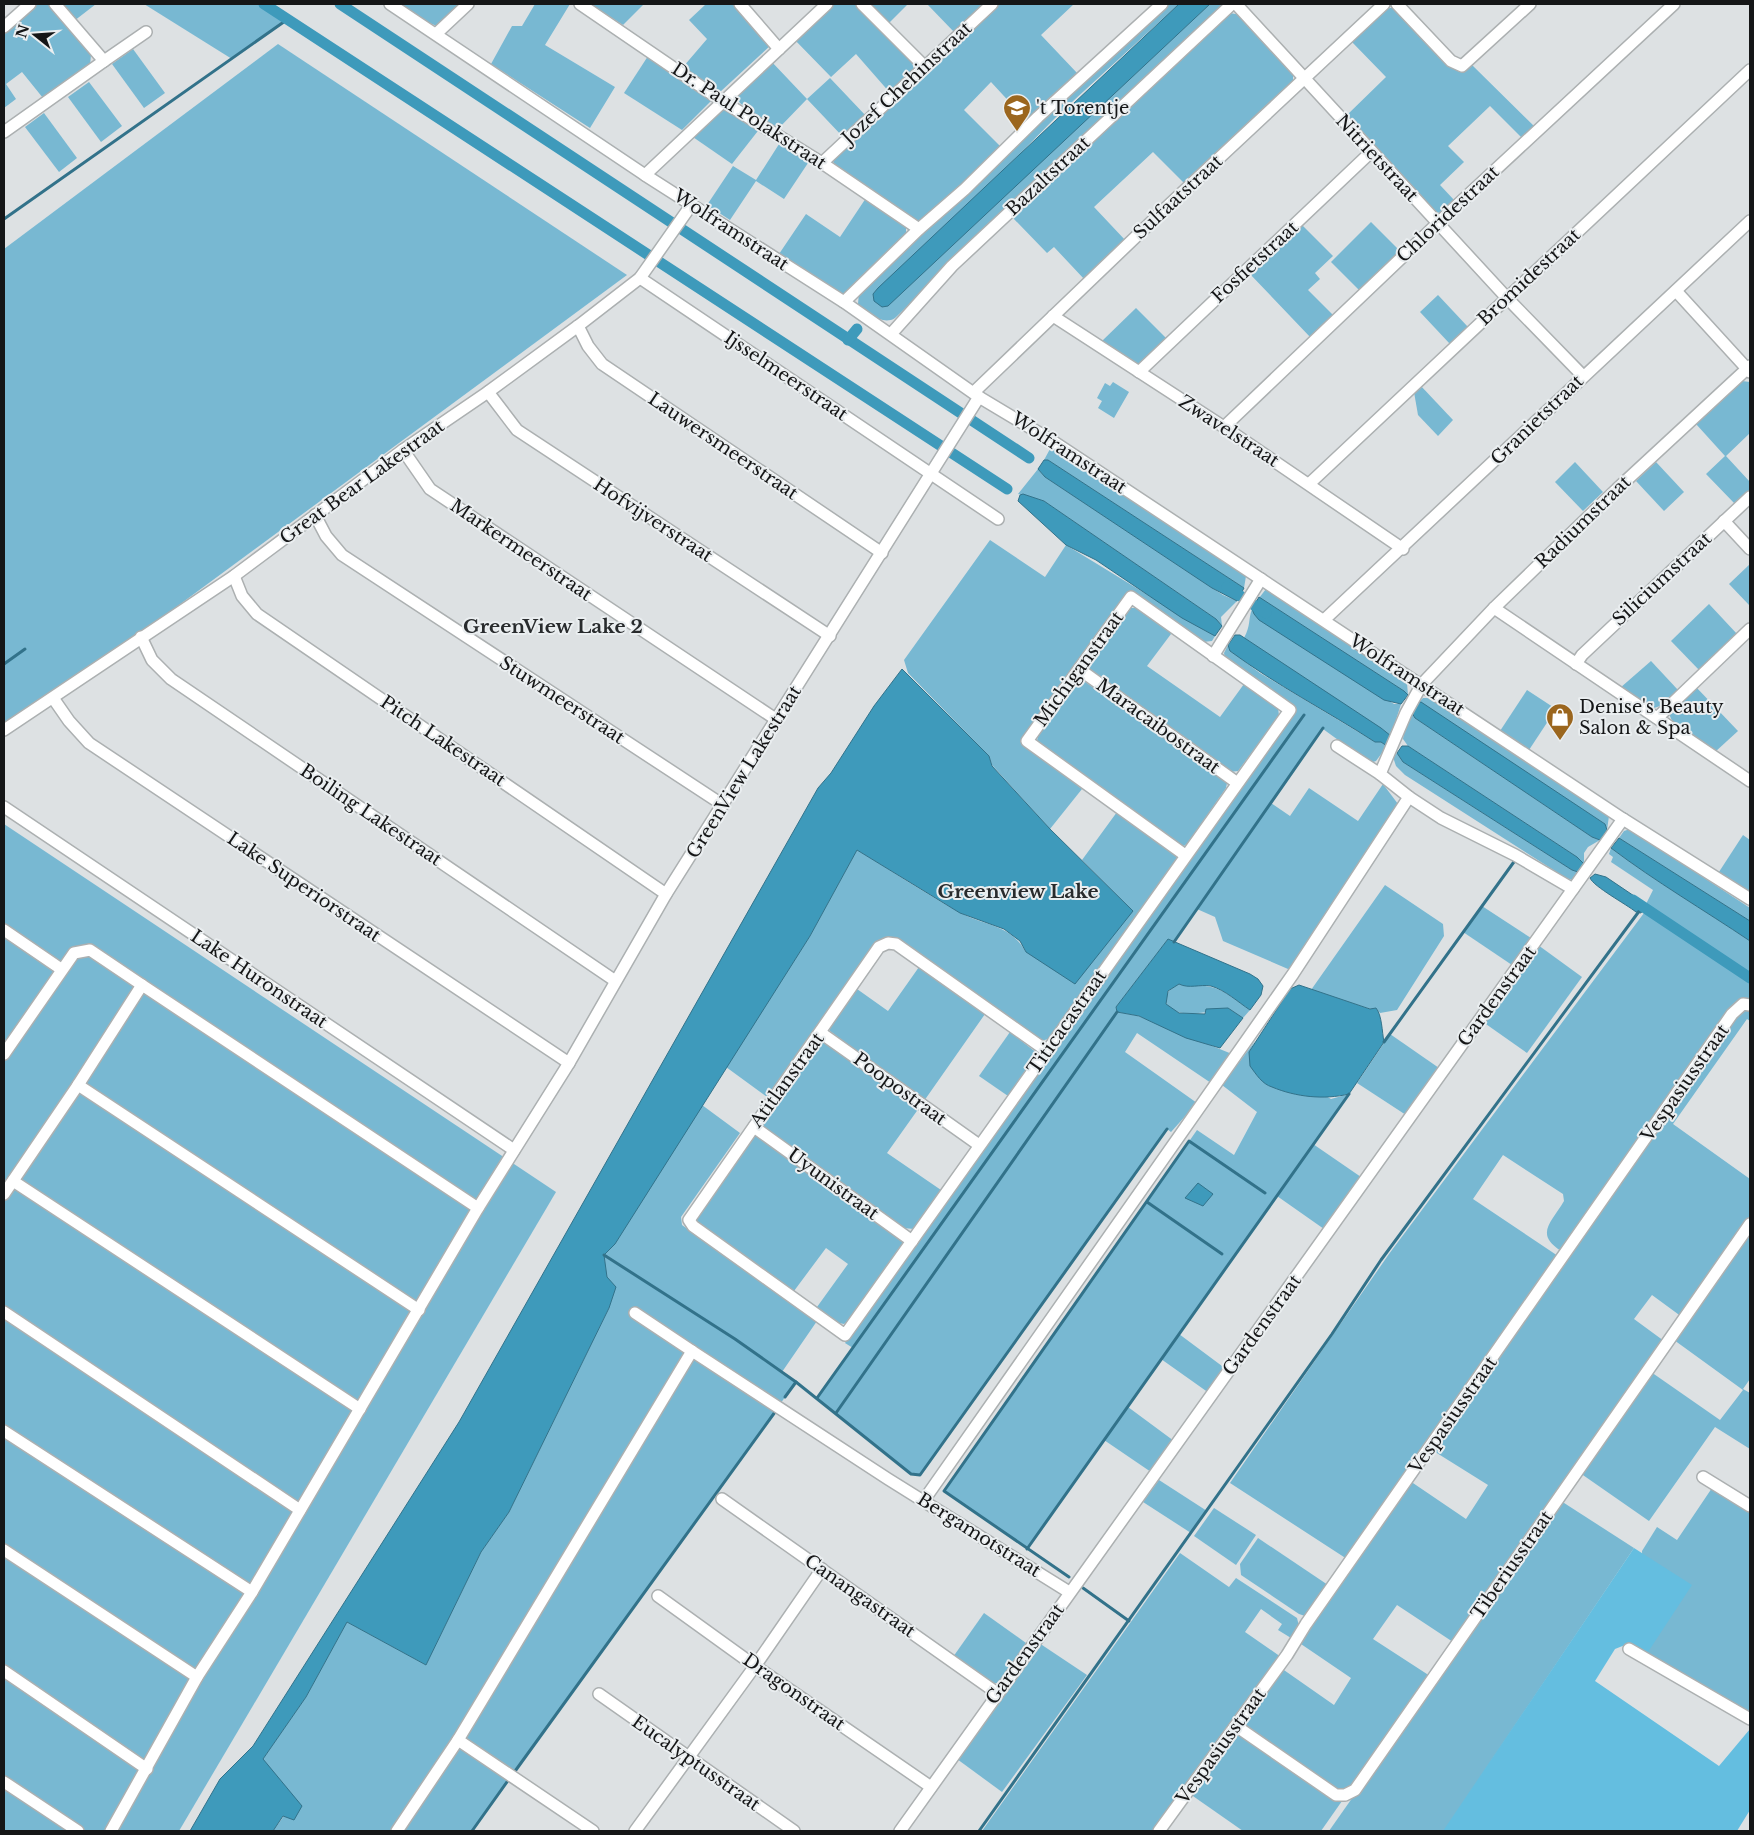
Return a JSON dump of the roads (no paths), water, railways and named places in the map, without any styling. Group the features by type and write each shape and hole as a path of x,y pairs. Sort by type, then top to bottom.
{"street":[{"path":"4,27 30,4"},
{"path":"55,4 104,61"},
{"name":"Wolframstraat","path":"390,4 645,175 689,207 844,302 977,397 1051,440 1422,684 1623,819 1750,899"},
{"path":"436,34 468,4"},
{"name":"Dr. Paul Polakstraat","path":"580,4 722,101 822,163 919,228"},
{"path":"740,4 779,48"},
{"path":"645,175 827,4"},
{"path":"862,4 925,67"},
{"name":"Jozef Chehinstraat","path":"822,163 992,4"},
{"path":"844,302 919,228 965,189 1038,117 1162,4"},
{"name":"Nitrietstraat","path":"1234,4 1507,298 1584,376"},
{"name":"Bazaltstraat","path":"891,334 952,266 1234,4"},
{"name":"Sulfaatstraat","path":"977,397 1053,316 1384,4"},
{"path":"1396,4 1451,61 1462,66 1530,4"},
{"name":"Chloridestraat","path":"1224,427 1674,4"},
{"path":"4,132 146,32"},
{"name":"Bromidestraat","path":"1309,484 1750,70"},
{"name":"Fosfietstraat","path":"1139,372 1371,152"},
{"name":"Great Bear Lakestraat","path":"4,730 141,636 234,576 403,450 488,392 578,326 640,278 689,207"},
{"name":"Granietstraat","path":"1324,620 1402,549 1750,221"},
{"name":"Ijsselmeerstraat","path":"640,278 935,470 998,519"},
{"path":"1676,291 1749,369"},
{"name":"Zwavelstraat","path":"1053,316 1224,427 1402,549"},
{"name":"Lauwersmeerstraat","path":"578,326 588,346 602,364 882,552"},
{"name":"Radiumstraat","path":"1380,774 1414,695 1422,684 1494,608 1617,489 1749,369"},
{"name":"Hofvijverstraat","path":"488,392 517,430 830,636"},
{"name":"GreenView Lakestraat","path":"111,1831 197,1678 252,1592 478,1208 569,1063 614,980 666,894 935,470 977,397"},
{"name":"Markermeerstraat","path":"403,450 430,489 776,720"},
{"name":"Siliciumstraat","path":"1576,664 1582,655 1750,497"},
{"name":"Stuwmeerstraat","path":"315,515 326,536 342,555 723,805"},
{"path":"1724,521 1750,549"},
{"name":"Pitch Lakestraat","path":"234,576 242,596 257,614 666,894"},
{"path":"1216,652 1261,579"},
{"name":"Michiganstraat","path":"1185,855 1027,741 1131,597 1216,652 1290,710"},
{"path":"1494,608 1750,781"},
{"path":"1657,718 1662,710 1750,629"},
{"name":"Boiling Lakestraat","path":"141,636 152,660 172,679 614,980"},
{"name":"Maracaibostraat","path":"1079,669 1236,782"},
{"name":"Lake Superiorstraat","path":"53,698 68,721 89,743 569,1063"},
{"name":"Titicacastraat","path":"845,1335 1236,782 1290,710"},
{"path":"1337,746 1380,774 1409,798 1441,818 1576,885"},
{"path":"924,1500 1293,974 1409,798"},
{"name":"Lake Huronstraat","path":"4,807 514,1150"},
{"name":"Gardenstraat","path":"900,1831 1623,819"},
{"path":"4,930 61,969"},
{"name":"Atitlanstraat","path":"845,1335 693,1226 689,1220 821,1033 879,947 888,943 896,944 1047,1051"},
{"path":"4,1054 61,969 74,954 90,950 478,1208"},
{"path":"4,1194 78,1085 142,985"},
{"name":"Vespasiusstraat","path":"1159,1831 1236,1726 1732,1014 1743,1004 1750,1004"},
{"path":"4,1032 14,1039"},
{"name":"Poopostraat","path":"821,1033 979,1145"},
{"path":"78,1085 418,1310"},
{"name":"Uyunistraat","path":"754,1127 912,1240"},
{"path":"13,1181 360,1410"},
{"name":"Tiberiusstraat","path":"1236,1726 1336,1795 1345,1795 1355,1790 1750,1224"},
{"path":"4,1312 300,1510"},
{"name":"Bergamotstraat","path":"635,1313 888,1479 1069,1592"},
{"path":"397,1831 458,1740 692,1351"},
{"path":"4,1431 252,1592"},
{"path":"1703,1477 1750,1506"},
{"name":"Canangastraat","path":"722,1498 997,1693"},
{"path":"4,1550 197,1678"},
{"path":"634,1831 755,1666 822,1569"},
{"name":"Dragonstraat","path":"658,1596 931,1788"},
{"path":"1629,1648 1750,1720"},
{"path":"4,1671 147,1769"},
{"name":"Eucalyptusstraat","path":"599,1694 794,1831"},
{"path":"458,1740 593,1831"},
{"path":"4,1782 78,1831"}],"waterway":[{"path":"264,4 1007,489"},
{"path":"340,4 1029,458"},
{"path":"4,219 288,19"},
{"path":"848,340 857,329"},
{"path":"1227,587 1266,613"},
{"path":"4,664 25,649"},
{"path":"817,1398 1304,715"},
{"path":"1174,942 1323,728"},
{"path":"1384,1042 1516,859"},
{"path":"1633,900 1750,978"},
{"path":"979,1831 1332,1334 1381,1260 1640,910"},
{"path":"836,1413 1117,1012"},
{"path":"1027,1549 1349,1094"},
{"path":"604,1255 735,1339 796,1382 911,1474 920,1475 1167,1129"},
{"path":"1069,1577 944,1491 1189,1141 1265,1193"},
{"path":"1147,1202 1222,1254"},
{"path":"785,1397 796,1382"},
{"path":"513,1774 775,1412"},
{"path":"1083,1588 1129,1621"},
{"path":"472,1831 509,1779"}],"place":[{"name":"'t Torentje","path":"1017,132"},
{"name":"Denise's Beauty Salon & Spa","path":"1560,741"}],"district":[{"name":"GreenView Lake 2","path":"553,626"},
{"name":"Greenview Lake","path":"1018,891"}]}
